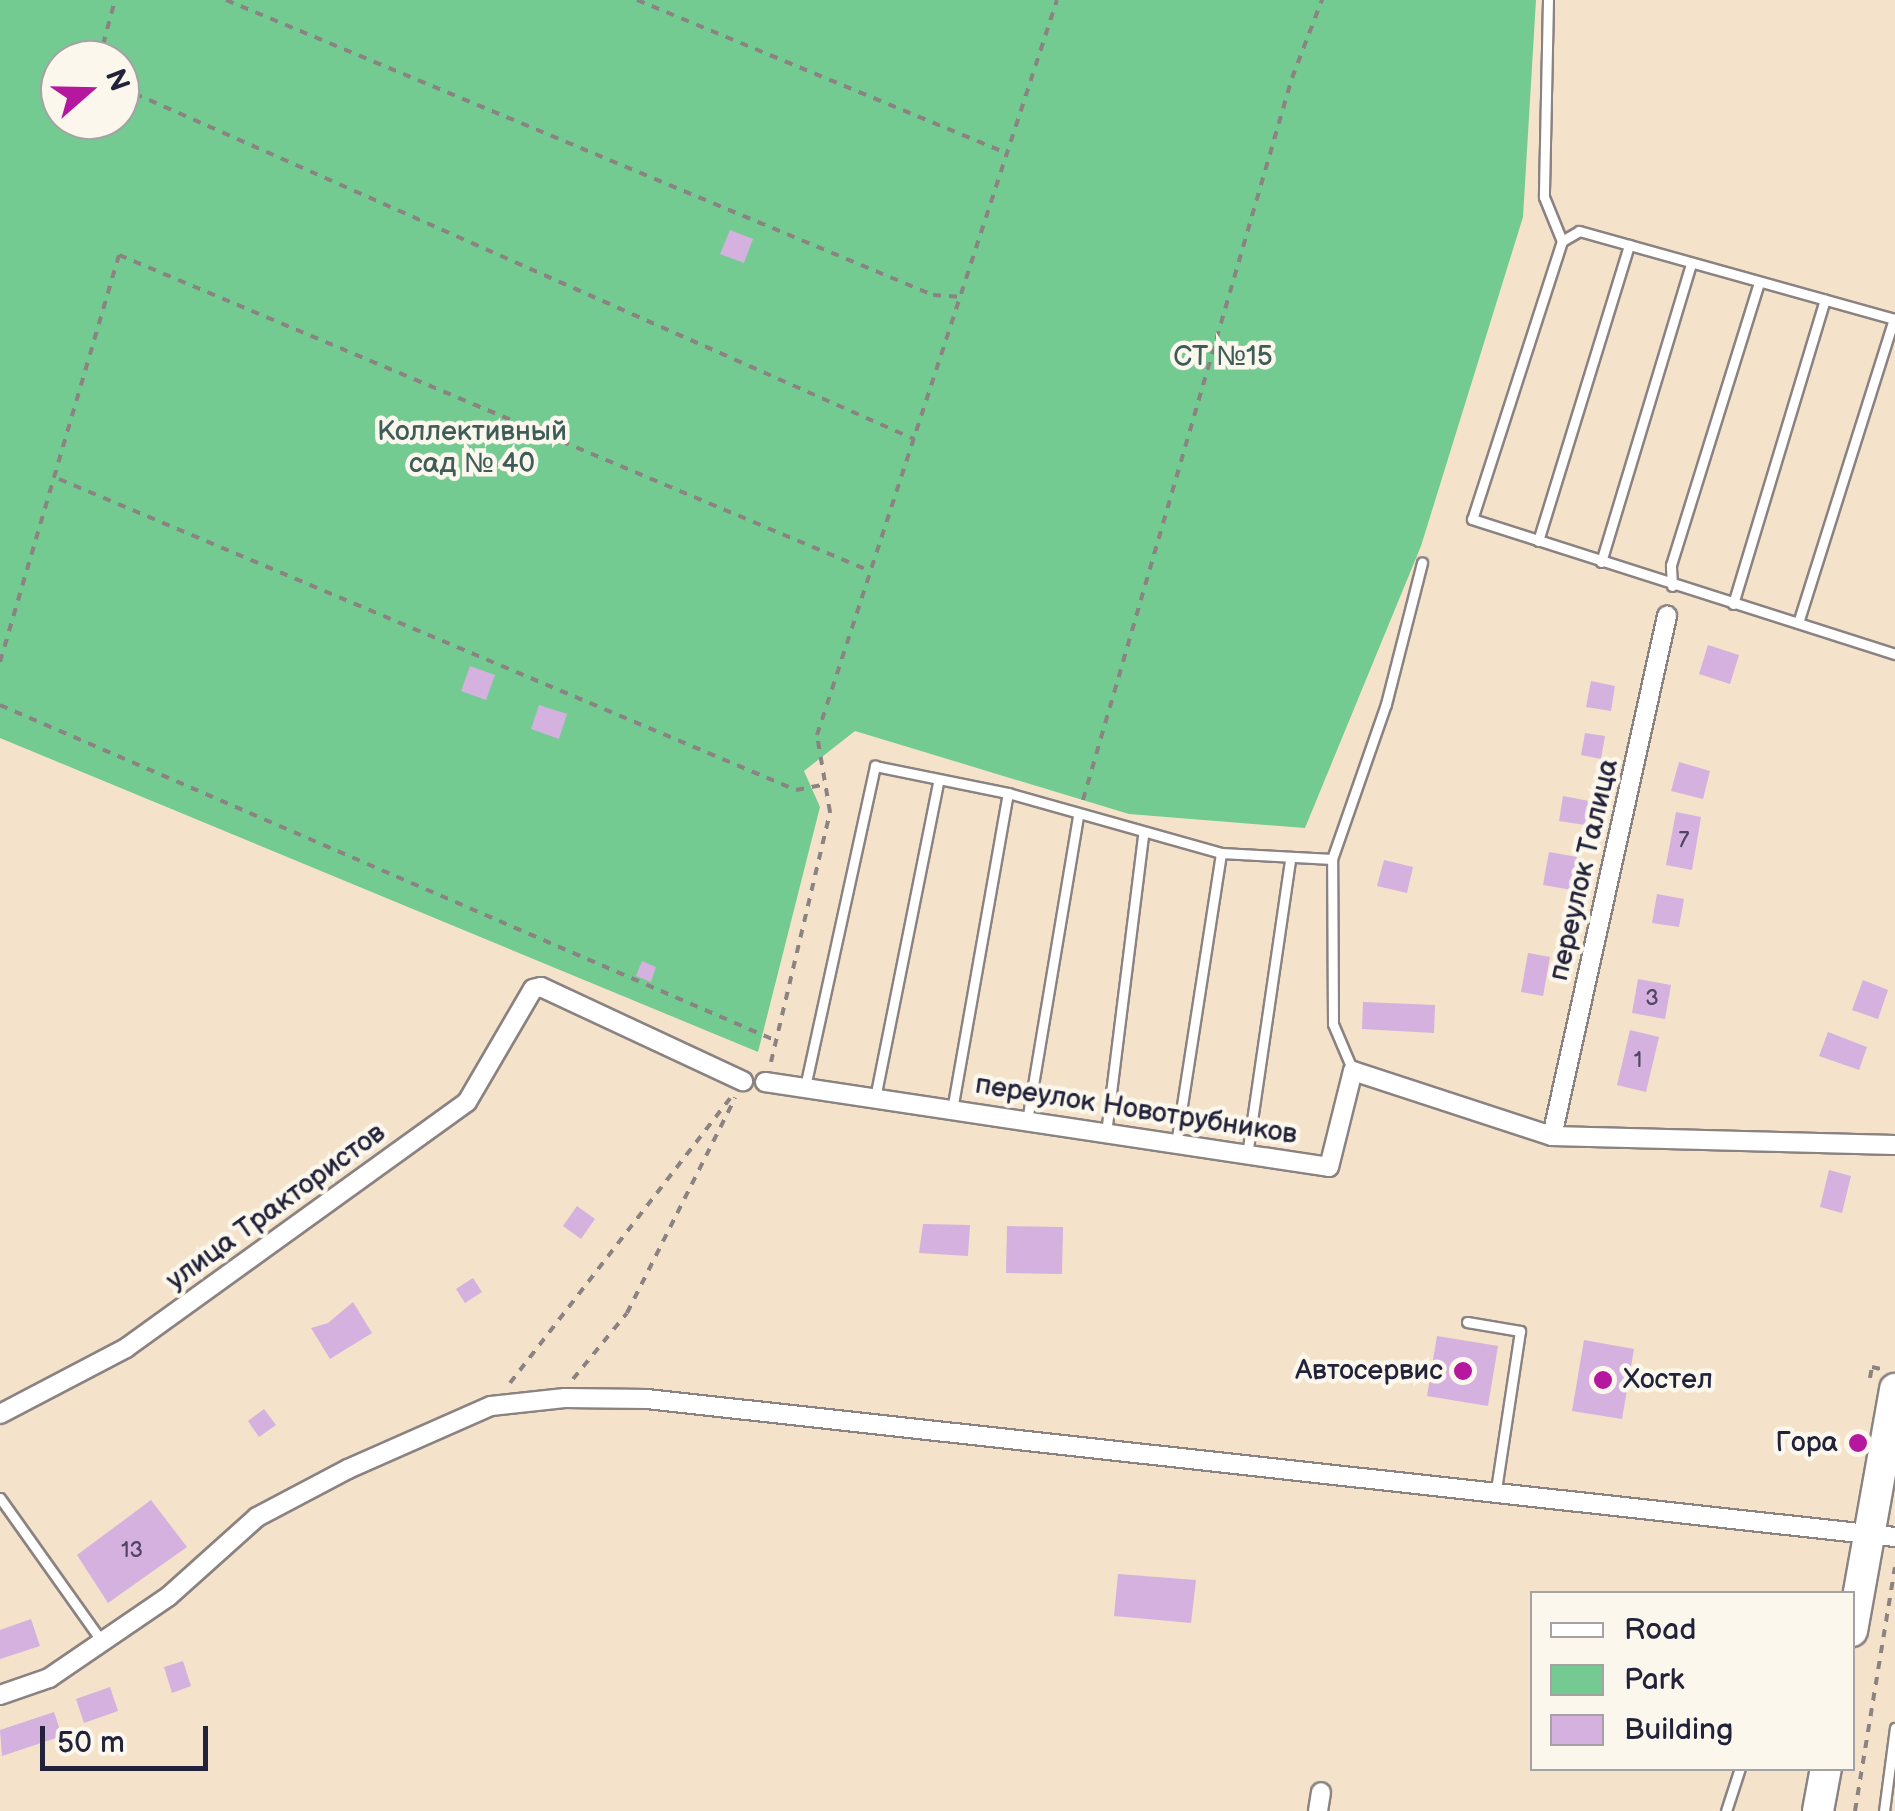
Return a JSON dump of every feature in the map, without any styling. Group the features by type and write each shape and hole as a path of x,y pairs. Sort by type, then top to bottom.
{"main road":[{"path":"1855,1621 1884,1534 1895,1388"},
{"path":"1818,1811 1825,1771"}],"street":[{"name":"переулок Талица","path":"1552,1136 1668,616"},
{"name":"улица Трактористов","path":"0,1414 126,1348 467,1102 534,989 541,987 743,1080"},
{"path":"1353,1070 1552,1136 1895,1145"},
{"name":"переулок Новотрубников","path":"766,1082 1328,1167 1353,1070"},
{"path":"0,1695 49,1678 169,1596 257,1517 491,1406 565,1398 647,1398 1884,1534"}],"lane":[{"path":"1548,0 1544,197 1562,241 1472,519 1672,586 1895,654"},
{"path":"1562,241 1579,231 1895,319 1798,623"},
{"path":"1538,541 1628,245"},
{"path":"1601,562 1691,263"},
{"path":"1672,586 1671,565 1759,282"},
{"path":"1732,604 1824,300"},
{"path":"1353,1070 1333,1024 1332,859 1386,704 1422,563"},
{"path":"805,1088 875,766 1008,793 1144,835 1221,853 1290,860 1332,859"},
{"path":"875,1098 940,779"},
{"path":"952,1110 1008,793"},
{"path":"1028,1121 1078,816"},
{"path":"1106,1133 1144,835"},
{"path":"1176,1144 1221,853"},
{"path":"1247,1154 1290,860"},
{"path":"1467,1322 1520,1330 1496,1490"},
{"path":"0,1498 101,1640"},
{"path":"1884,1811 1895,1728"},
{"path":"1726,1811 1739,1771"}],"path":[{"path":"103,40 114,0"},
{"path":"226,0 933,294 960,297"},
{"path":"638,0 1009,154"},
{"path":"766,1082 830,812 821,786 817,735 1057,0"},
{"path":"1078,816 1292,78 1322,0"},
{"path":"140,96 914,439"},
{"path":"0,662 59,479 119,255 870,572"},
{"path":"59,479 796,790 821,786"},
{"path":"0,705 777,1040"},
{"path":"565,1398 569,1384 627,1314 743,1080"},
{"path":"491,1406 743,1080"},
{"path":"1855,1811 1895,1567"}],"green space":[{"name":"Коллективный сад № 40","path":"0,0 1536,0 1523,217 1421,546 1305,828 1129,814 855,731 804,771 820,807 758,1052 0,738"}],"building":[{"path":"730,230 753,239 744,263 720,254"},
{"path":"1708,645 1739,655 1730,684 1699,674"},
{"path":"470,666 495,675 486,700 461,691"},
{"path":"1591,681 1615,686 1611,711 1586,707"},
{"path":"539,705 567,714 559,739 531,729"},
{"path":"1585,733 1605,736 1601,759 1581,755"},
{"path":"1679,762 1710,771 1703,799 1671,791"},
{"path":"1563,796 1589,801 1585,825 1559,821"},
{"path":"1676,812 1701,817 1692,870 1666,865"},
{"path":"1549,852 1577,857 1572,890 1543,885"},
{"path":"1384,860 1413,867 1407,893 1377,886"},
{"path":"1657,894 1684,899 1679,927 1652,923"},
{"path":"1528,953 1550,957 1543,996 1521,992"},
{"path":"642,961 656,967 651,982 636,976"},
{"path":"1638,979 1671,985 1665,1019 1632,1013"},
{"path":"1863,980 1888,990 1878,1019 1852,1010"},
{"path":"1363,1002 1435,1005 1434,1033 1362,1029"},
{"path":"1630,1030 1659,1037 1646,1092 1617,1085"},
{"path":"1828,1032 1867,1047 1859,1070 1819,1056"},
{"path":"1829,1170 1851,1176 1842,1213 1820,1207"},
{"path":"577,1206 595,1219 581,1239 563,1226"},
{"path":"923,1224 970,1225 968,1256 919,1253"},
{"path":"1007,1226 1063,1227 1062,1274 1006,1273"},
{"path":"473,1278 482,1292 465,1303 456,1289"},
{"path":"353,1302 372,1333 330,1359 311,1328 328,1323"},
{"name":"Автосервис","path":"1437,1336 1498,1346 1488,1406 1427,1396"},
{"name":"Хостел","path":"1584,1340 1634,1349 1622,1419 1572,1411"},
{"path":"264,1409 276,1425 259,1437 248,1421"},
{"path":"151,1500 187,1547 108,1603 77,1555"},
{"path":"1118,1574 1196,1580 1191,1623 1114,1616"},
{"path":"31,1619 40,1646 0,1659 0,1630"},
{"path":"183,1661 191,1686 172,1693 164,1667"},
{"path":"110,1687 118,1711 84,1723 76,1699"},
{"path":"54,1712 62,1736 2,1756 0,1730"}],"place":[{"name":"Автосервис","path":"1463,1371"},
{"name":"Хостел","path":"1603,1380"},
{"name":"Гора","path":"1858,1443"}],"park label":[{"name":"СТ №15","path":"1223,357"}]}
